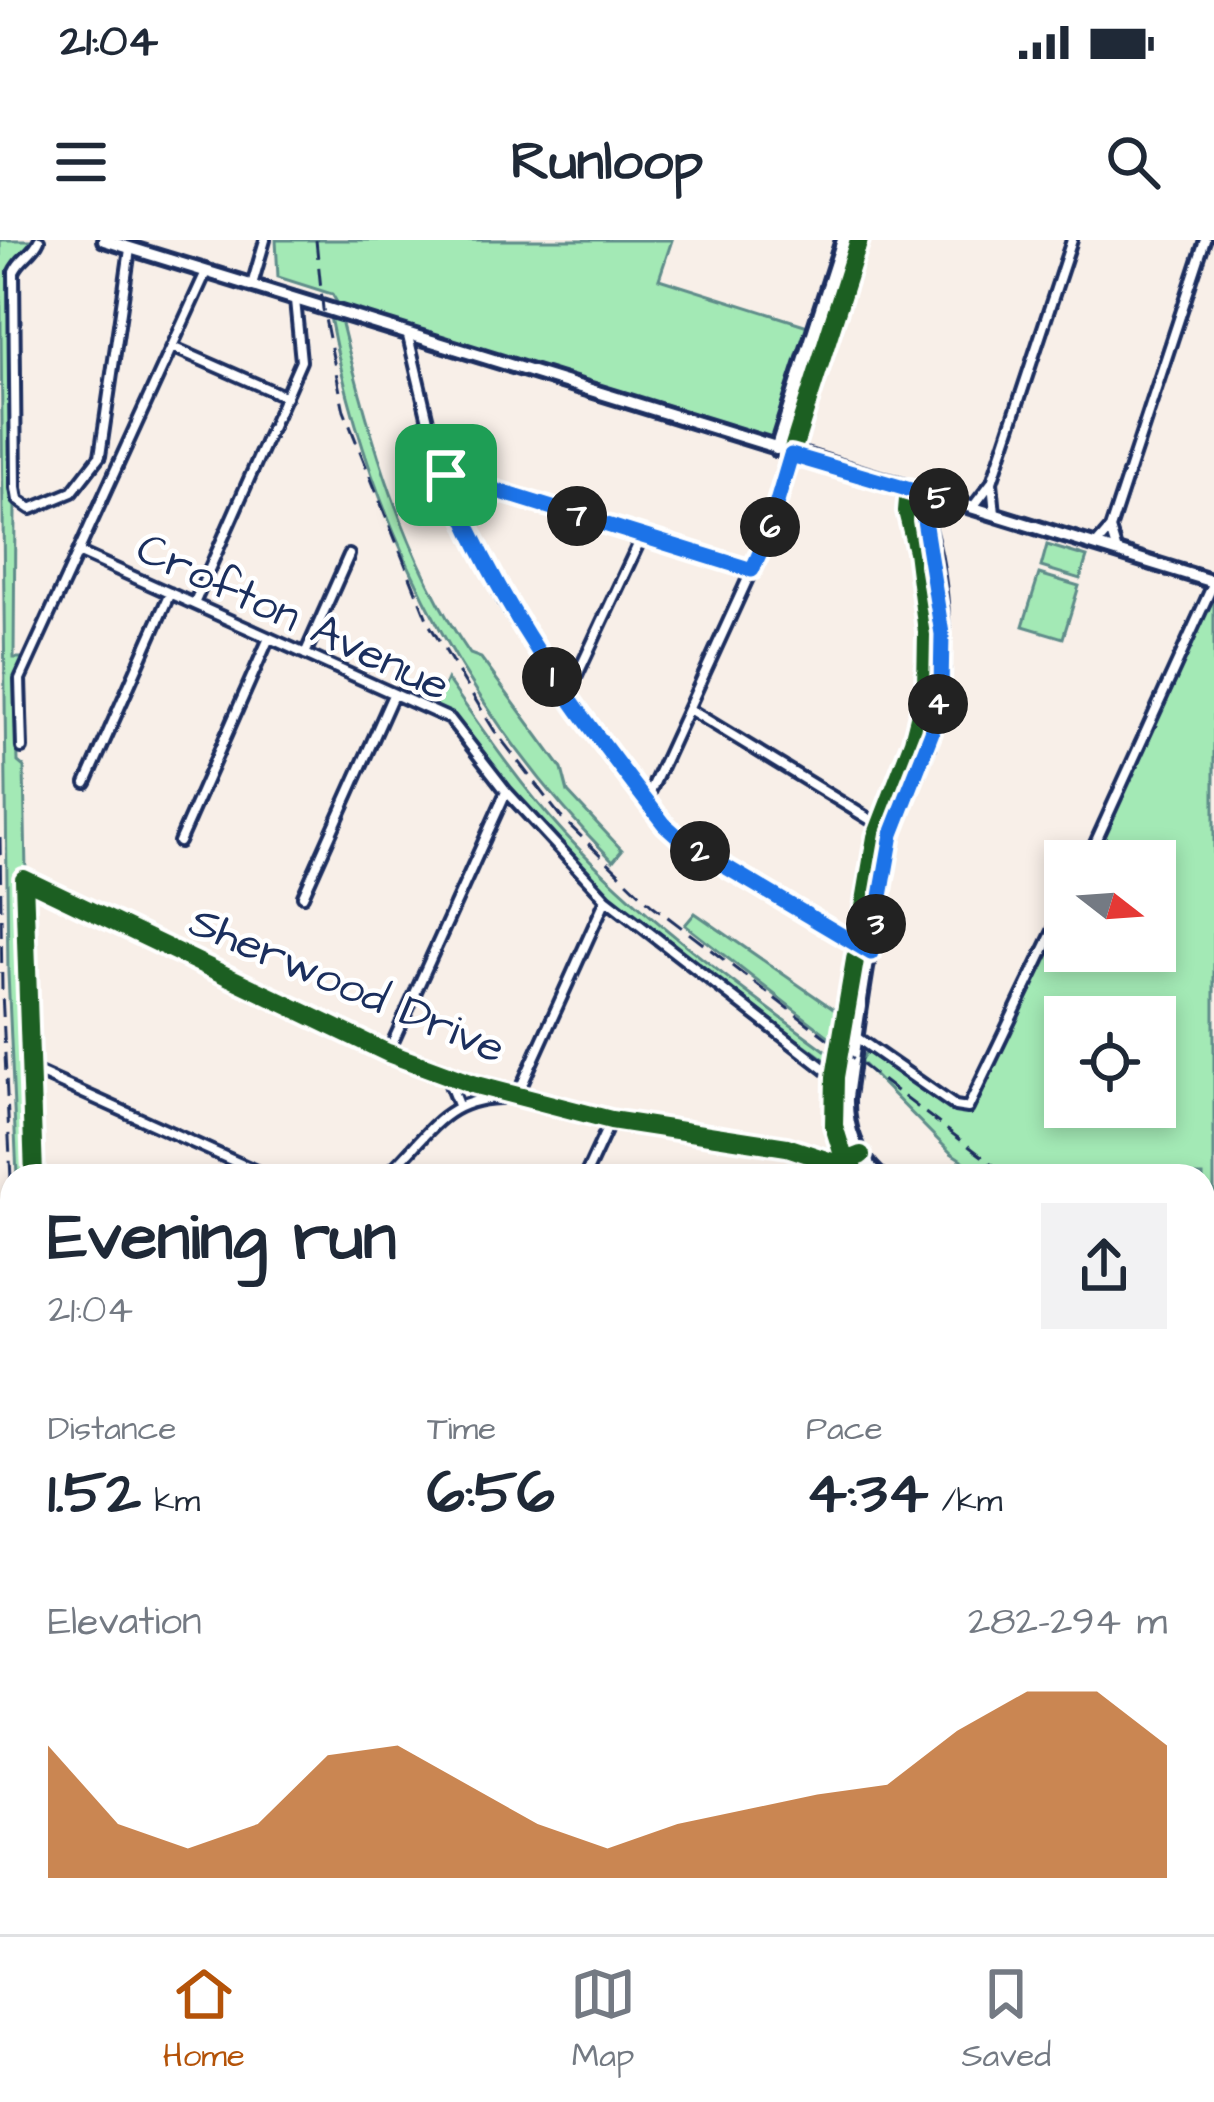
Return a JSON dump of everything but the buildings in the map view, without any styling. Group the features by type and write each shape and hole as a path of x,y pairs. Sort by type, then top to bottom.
{"main road":[{"path":"776,449 843,240"},
{"path":"791,455 859,240"},
{"path":"111,241 791,455 1214,582"},
{"path":"815,325 829,330"},
{"path":"868,1164 848,1121 856,1036 894,829 932,732 943,656 924,520 909,489"},
{"path":"848,1163 834,1126 835,1077 880,824 920,720 928,656 907,511 909,489"},
{"path":"924,520 933,506 948,501"},
{"path":"920,582 935,581"},
{"path":"928,656 943,656"}],"street":[{"path":"39,240 14,272 18,500 31,509 71,492 100,456 130,249"},
{"path":"252,287 265,240"},
{"path":"973,508 992,482 1072,240"},
{"path":"1096,545 1110,529 1205,240"},
{"path":"22,748 20,679 206,272"},
{"path":"194,604 303,354 295,300"},
{"path":"408,336 416,380 446,475 483,563 567,698 646,801 684,842 871,953"},
{"path":"172,346 286,397"},
{"path":"104,442 124,452"},
{"path":"646,801 766,539 791,455"},
{"path":"446,475 752,570"},
{"path":"992,482 995,515"},
{"path":"1110,529 1117,552"},
{"path":"567,698 642,536"},
{"name":"Crofton Avenue","path":"78,552 450,719 506,791 606,899 835,1077"},
{"path":"305,654 349,555"},
{"path":"1097,840 1214,582"},
{"path":"86,783 170,593"},
{"path":"179,842 269,638"},
{"path":"303,896 393,695"},
{"path":"689,710 894,829"},
{"path":"388,1053 506,791"},
{"name":"Sherwood Drive","path":"28,1068 24,879 388,1053 446,1075 516,1098 610,1120 787,1147 848,1163"},
{"path":"398,1164 458,1105 487,1096 516,1098 606,899"},
{"path":"843,1028 955,1106 971,1106 1044,951"},
{"path":"33,1164 28,1068 240,1164"},
{"path":"446,1075 458,1105"},
{"path":"835,1077 850,1078"},
{"path":"590,1164 610,1120"},
{"path":"848,1163 861,1156"}],"green space":[{"path":"0,240 36,240 15,260 10,282 14,658 24,658 16,688 18,762 24,767 26,873 19,873 31,1164 16,1164 8,973"},
{"path":"276,240 672,240 659,279 811,327 776,436 768,441 349,311 332,294 278,277"},
{"path":"330,317 341,320 376,449 426,577 470,654 481,658 562,769 568,792 622,850 613,861 511,741 430,610 370,469"},
{"path":"817,332 825,334 787,439"},
{"path":"1047,545 1087,557 1080,579 1041,567"},
{"path":"1039,574 1079,586 1063,638 1023,626"},
{"path":"1214,592 1214,1164 968,1164 951,1153 860,1061 868,1049 956,1111 973,1113 1044,960 1044,972 1176,972 1176,840 1100,840"},
{"path":"447,679 532,796 594,864 693,951 833,1056 831,1064 677,952 602,888 504,782 461,723 435,707"},
{"path":"695,913 842,1015 836,1042 685,925"}],"railway":[{"path":"316,240 323,309 344,411 429,624 494,730 560,816 652,905 992,1164"},
{"path":"0,837 10,1164"}],"cycle path":[{"path":"791,455 859,240"},
{"path":"849,1164 834,1126 835,1077 876,837 913,741 926,690 927,632 907,511 909,489"},
{"path":"34,1164 24,879 388,1053 472,1084 611,1120 787,1147 838,1164"},
{"path":"838,1164 861,1155"}],"route":[{"path":"791,455 948,501 933,506 924,520 942,634 941,688 932,732 892,834 871,953 684,842 664,824 567,698 504,602 446,475 752,570 791,455"}]}
